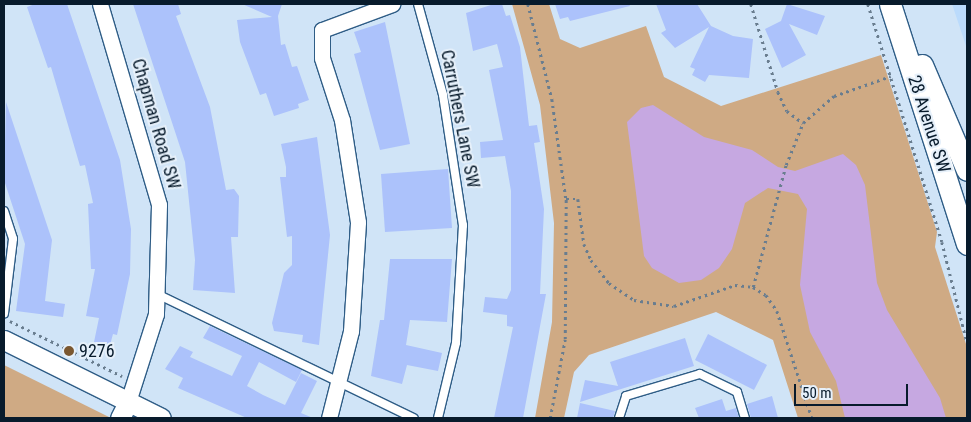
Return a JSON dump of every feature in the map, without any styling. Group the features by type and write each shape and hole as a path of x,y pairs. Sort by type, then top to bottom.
{"main road":[{"name":"28 Avenue SW","path":"890,4 966,238"},
{"name":"28 Avenue SW","path":"896,4 967,170"}],"street":[{"name":"Chapman Road SW","path":"100,4 160,205 156,314 124,410"},
{"path":"328,418 340,383 351,332 358,222 342,120 322,58 322,30 392,4"},
{"path":"4,340 124,410 161,418"}],"lane":[{"name":"Carruthers Lane SW","path":"418,4 443,95 463,225 456,343 438,418"},
{"path":"4,211 13,239 7,262 4,312"},
{"path":"157,294 414,418"},
{"path":"619,418 626,396 700,374 737,392 745,418"}],"path":[{"path":"528,4 552,99 566,200 564,339 550,418"},
{"path":"750,4 778,92 787,111 803,123"},
{"path":"868,4 891,75 967,342"},
{"path":"753,287 786,165 803,123 834,96 891,75"},
{"path":"566,200 578,199 584,244 600,273 634,300 674,306 735,285 753,287 766,296 777,311 812,418"},
{"path":"4,318 134,382"}],"shaded area":[{"path":"512,4 549,4 560,39 580,48 646,26 664,77 721,106 881,55 937,232 935,247 967,347 967,418 798,418 773,340 716,312 589,355 574,372 564,418 535,418 552,322 554,223 540,105"},
{"path":"952,4 967,4 967,49"},
{"path":"653,105 704,137 752,150 778,167 795,171 843,154 856,165 865,185 877,283 887,310 940,398 946,418 845,418 836,381 810,332 800,285 807,209 798,194 768,188 745,203 732,249 719,268 701,280 679,283 652,268 644,256 627,122 641,108"},
{"path":"4,365 109,417 4,418"}],"building":[{"path":"35,4 67,4 120,160 131,229 130,274 117,335 113,334 110,345 94,342 99,318 86,316 95,269 91,269 88,204 93,203 85,165 80,166 51,67 48,68 27,7"},
{"path":"133,4 178,4 181,14 176,16 210,107 226,190 234,189 239,196 238,237 231,237 235,293 193,290 195,260 185,162"},
{"path":"242,4 282,4 278,16 281,45 285,44 292,67 297,66 309,100 298,104 299,108 274,116 266,93 260,95 240,42 237,20 272,17"},
{"path":"494,4 502,4 506,16 510,15 520,47 529,126 537,125 540,142 534,143 544,209 540,294 546,294 523,418 494,418 513,327 507,326 507,315 483,312 485,297 507,299 511,290 511,191 505,156 481,158 480,142 503,140 489,70 503,67 497,44 473,51 466,13"},
{"path":"555,4 629,4 630,6 570,21 568,17 560,19"},
{"path":"656,4 697,4 711,26 733,36 753,39 749,78 709,75 705,82 692,75 695,69 690,67 709,27 675,48 661,33 666,30"},
{"path":"787,4 825,16 817,35 789,24 806,55 782,68 765,29 781,21"},
{"path":"385,22 410,144 380,150 354,54 361,52 354,32"},
{"path":"6,102 52,240 45,301 65,304 63,317 16,311 25,244 4,180"},
{"path":"317,137 330,235 319,345 302,342 303,335 274,331 272,323 284,273 292,265 292,236 287,237 280,177 286,177 281,144"},
{"path":"448,169 452,228 385,232 381,174"},
{"path":"390,259 452,259 447,322 410,320 406,345 442,353 438,371 407,365 402,384 371,376 380,320 384,320"},
{"path":"210,326 302,370 296,382 259,362 247,386 263,395 285,405 301,373 317,381 301,413 313,418 247,418 178,388 183,378 165,369 180,346 193,352 190,357 232,376 242,356 203,338"},
{"path":"708,334 767,365 754,390 695,360"},
{"path":"685,338 694,366 580,402 585,380 618,386 610,362"},
{"path":"772,396 778,418 751,418 747,404"},
{"path":"722,399 726,411 736,408 739,418 699,418 695,408"},
{"path":"580,403 615,411 613,418 577,418"}],"place":[{"name":"9276","path":"69,351"}]}
